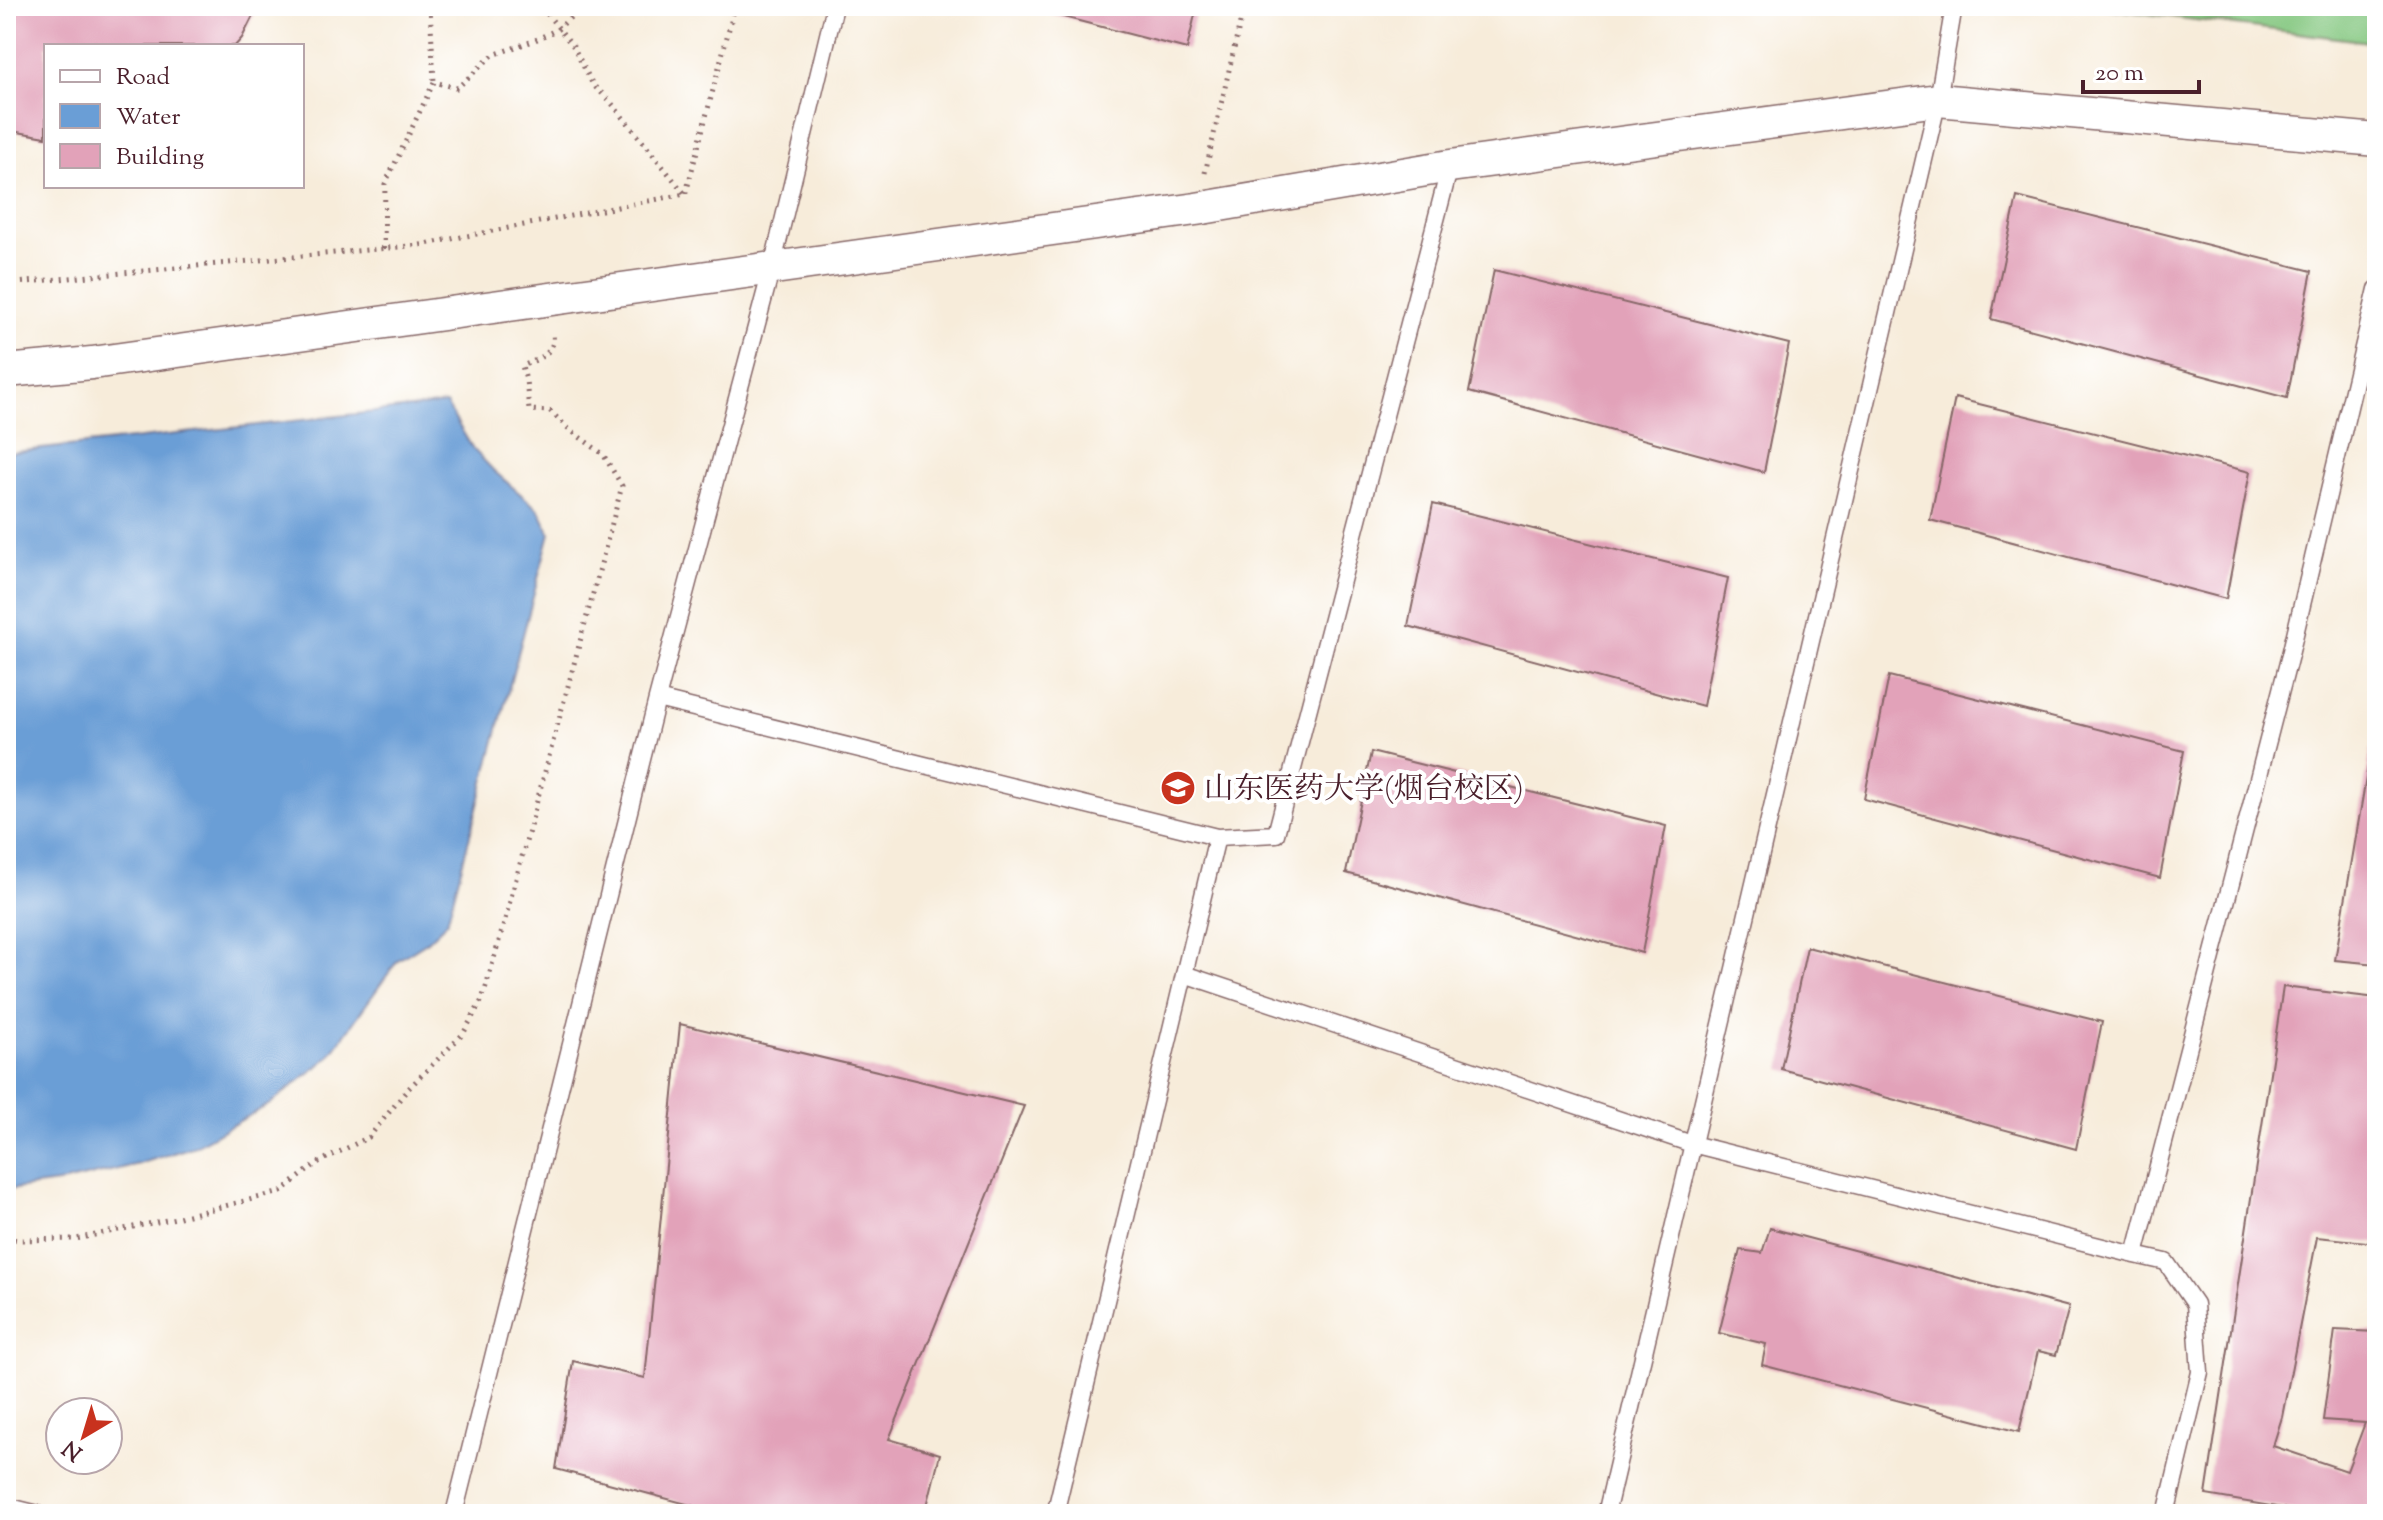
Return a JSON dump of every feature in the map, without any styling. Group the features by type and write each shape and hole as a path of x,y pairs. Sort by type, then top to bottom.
{"street":[{"path":"6,371 92,363 1196,209 1450,166 1938,100 2377,140"}],"lane":[{"path":"454,1514 657,699 772,267 835,6"},
{"path":"1606,1514 1938,100 1954,6"},
{"path":"657,699 1217,837 1276,834 1450,166"},
{"path":"2135,1255 2291,651 2377,289"},
{"path":"1055,1514 1217,837"},
{"path":"1184,974 1692,1144 2166,1262 2195,1304 2200,1372 2166,1514"},
{"path":"6,1506 38,1514"}],"path":[{"path":"384,249 385,184 434,82 430,6"},
{"path":"545,6 548,15 573,46 593,85 609,100 685,194"},
{"path":"434,82 457,88 493,55 558,29 576,12 621,6"},
{"path":"685,194 735,6"},
{"path":"1196,209 1244,6"},
{"path":"6,284 420,245 685,194"},
{"path":"6,1238 76,1239 281,1192 317,1163 369,1137 408,1089 463,1034 482,1000 622,486 603,454 550,411 529,410 522,366 547,355 554,343 553,327"}],"green space":[{"path":"2377,6 2377,43 2094,7"}],"water":[{"path":"446,404 473,449 539,510 550,533 447,922 425,943 398,960 328,1058 270,1104 195,1146 139,1164 65,1182 6,1190 6,453"}],"building":[{"path":"6,6 258,6 237,44 44,44 44,137 6,130"},
{"path":"1021,6 1197,6 1187,49"},
{"path":"2017,197 2312,271 2287,398 1991,319"},
{"path":"1494,270 1789,344 1764,472 1469,392"},
{"path":"1955,398 2250,472 2226,599 1930,520"},
{"path":"1433,504 1728,578 1703,706 1408,626"},
{"path":"1889,676 2184,751 2160,878 1864,799"},
{"path":"2377,725 2377,964 2335,960"},
{"path":"1371,752 1666,826 1642,953 1346,873"},
{"path":"1807,947 2102,1022 2076,1149 1781,1069"},
{"path":"2283,987 2377,998 2377,1243 2317,1237 2282,1417 2273,1446 2347,1471 2365,1423 2323,1420 2335,1330 2377,1332 2377,1514 2317,1514 2206,1495"},
{"path":"680,1024 1024,1106 889,1439 940,1454 925,1514 724,1514 556,1469 573,1361 645,1378"},
{"path":"1770,1228 2069,1307 2056,1355 2038,1351 2019,1432 1762,1365 1766,1344 1719,1333 1740,1250 1762,1253"}],"place":[{"name":"山东医药大学(烟台校区)","path":"1178,788"}]}
